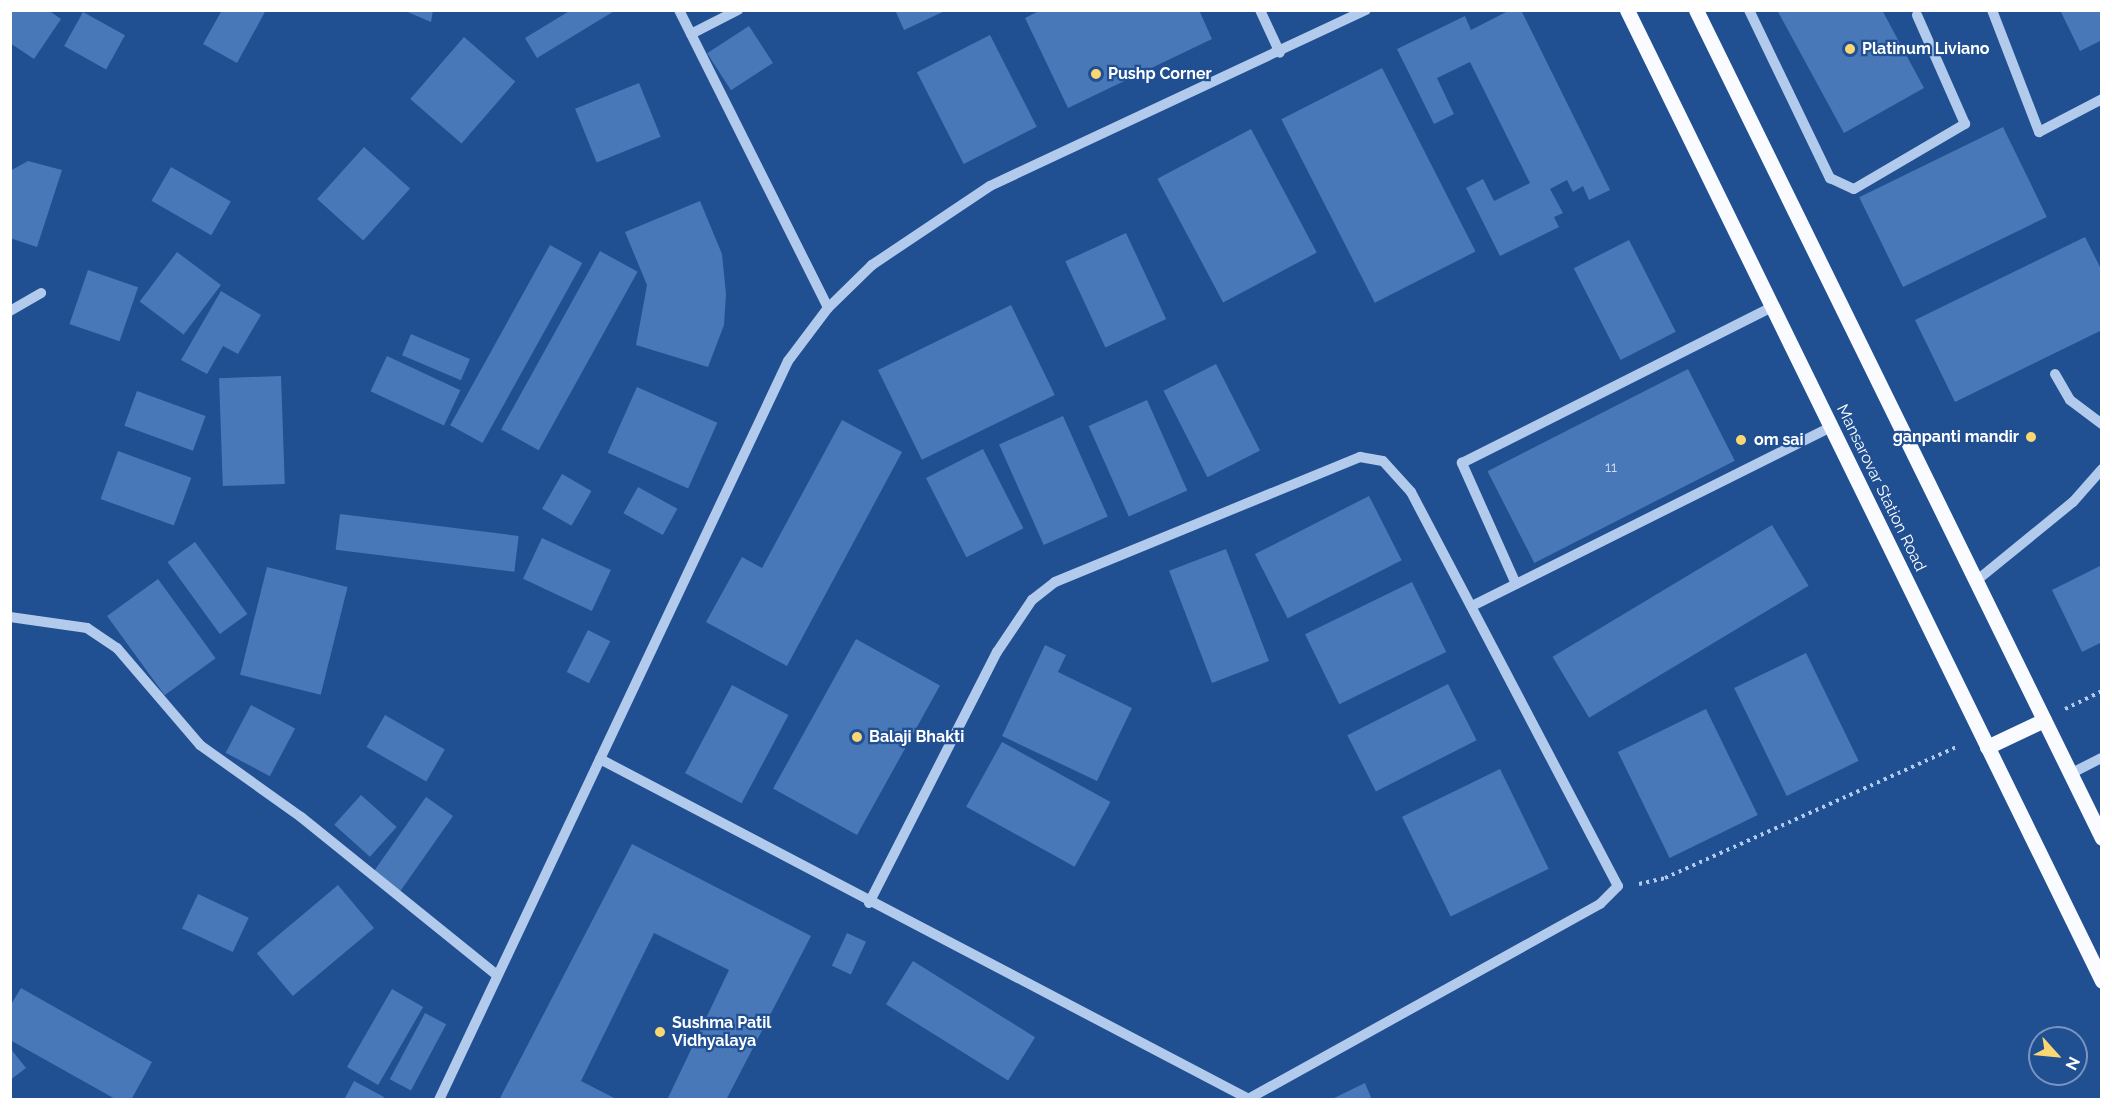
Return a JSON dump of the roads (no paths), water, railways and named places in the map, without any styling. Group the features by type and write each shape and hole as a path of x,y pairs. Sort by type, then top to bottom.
{"main road":[{"name":"Mansarovar Station Road","path":"1627,10 2102,981"},
{"path":"1696,10 2102,838"},
{"path":"1984,741 2044,720"}],"street":[{"path":"679,10 828,308"},
{"path":"691,34 738,10"},
{"path":"1260,10 1280,53"},
{"path":"439,1100 788,361 828,308 872,265 990,186 1280,53 1366,10"},
{"path":"1749,10 1830,178 1854,189 1965,124 1917,15"},
{"path":"1992,10 2039,132 2102,99"},
{"path":"10,311 41,293"},
{"path":"1516,584 1462,463 1772,307"},
{"path":"2055,374 2070,400 2102,424"},
{"path":"1472,606 1831,428"},
{"path":"600,759 869,903 1251,1099 1608,899 1618,886 1411,492 1383,461 1360,457 1055,582 1032,600 997,652 869,903"},
{"path":"1976,581 2073,502 2102,469"},
{"path":"10,617 87,628 117,648 200,745 301,817 497,975"},
{"path":"2070,774 2102,758"}],"place":[{"name":"Platinum Liviano","path":"1850,49"},
{"name":"Pushp Corner","path":"1096,74"},
{"name":"ganpanti mandir","path":"2031,437"},
{"name":"om sai","path":"1741,440"},
{"name":"Balaji Bhakti","path":"857,737"},
{"name":"Sushma Patil Vidhyalaya","path":"660,1032"}]}
